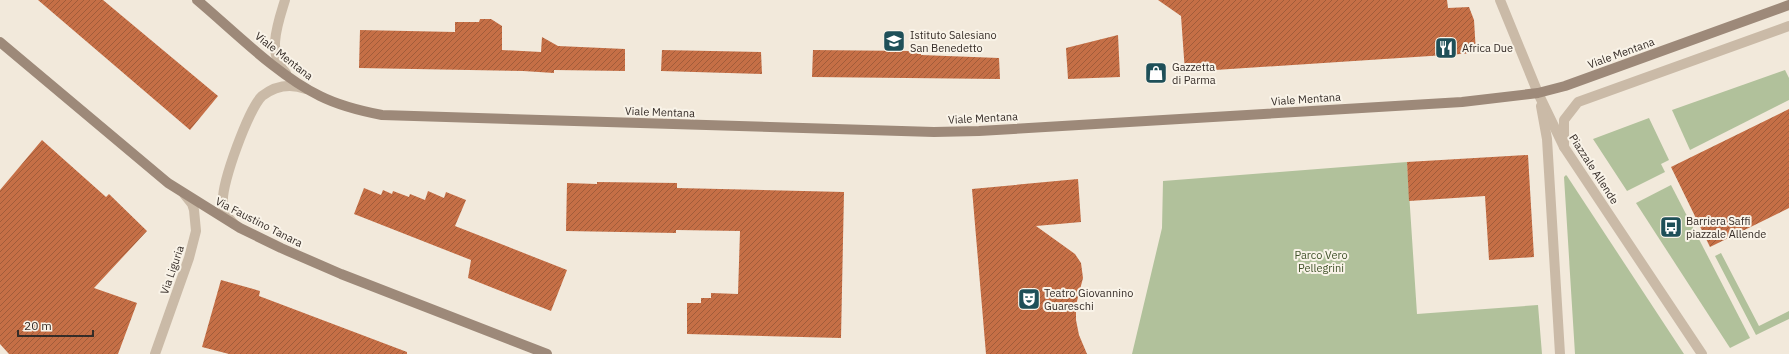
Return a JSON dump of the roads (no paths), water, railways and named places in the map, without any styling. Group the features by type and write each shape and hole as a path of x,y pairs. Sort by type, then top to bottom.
{"main road":[{"name":"Viale Mentana","path":"198,0 288,76 309,91 351,108 382,115 934,132 979,131 1454,102 1538,93 1564,86 1789,5"},
{"name":"Via Faustino Tanara","path":"0,42 144,164 184,194 240,228 281,248 341,274 547,354"}],"street":[{"path":"285,0 277,28 275,47 278,64 288,76"},
{"path":"1500,0 1538,93 1547,139 1560,354"},
{"path":"1564,147 1564,120 1578,102 1789,26"},
{"path":"240,228 230,220 225,212 223,203 224,188 252,112 261,98 275,88 292,86 309,91"},
{"name":"Piazzale Allende","path":"1538,93 1564,147 1702,354"},
{"name":"Via Liguria","path":"155,354 189,258 196,231 194,210 192,204 184,194"}],"place":[{"name":"Istituto Salesiano San Benedetto","path":"894,41"},
{"name":"Africa Due","path":"1446,48"},
{"name":"Gazzetta di Parma","path":"1156,73"},
{"name":"Barriera Saffi piazzale Allende","path":"1671,227"},
{"name":"Teatro Giovannino Guareschi","path":"1029,299"}],"park label":[{"name":"Parco Vero Pellegrini","path":"1321,261"}]}
